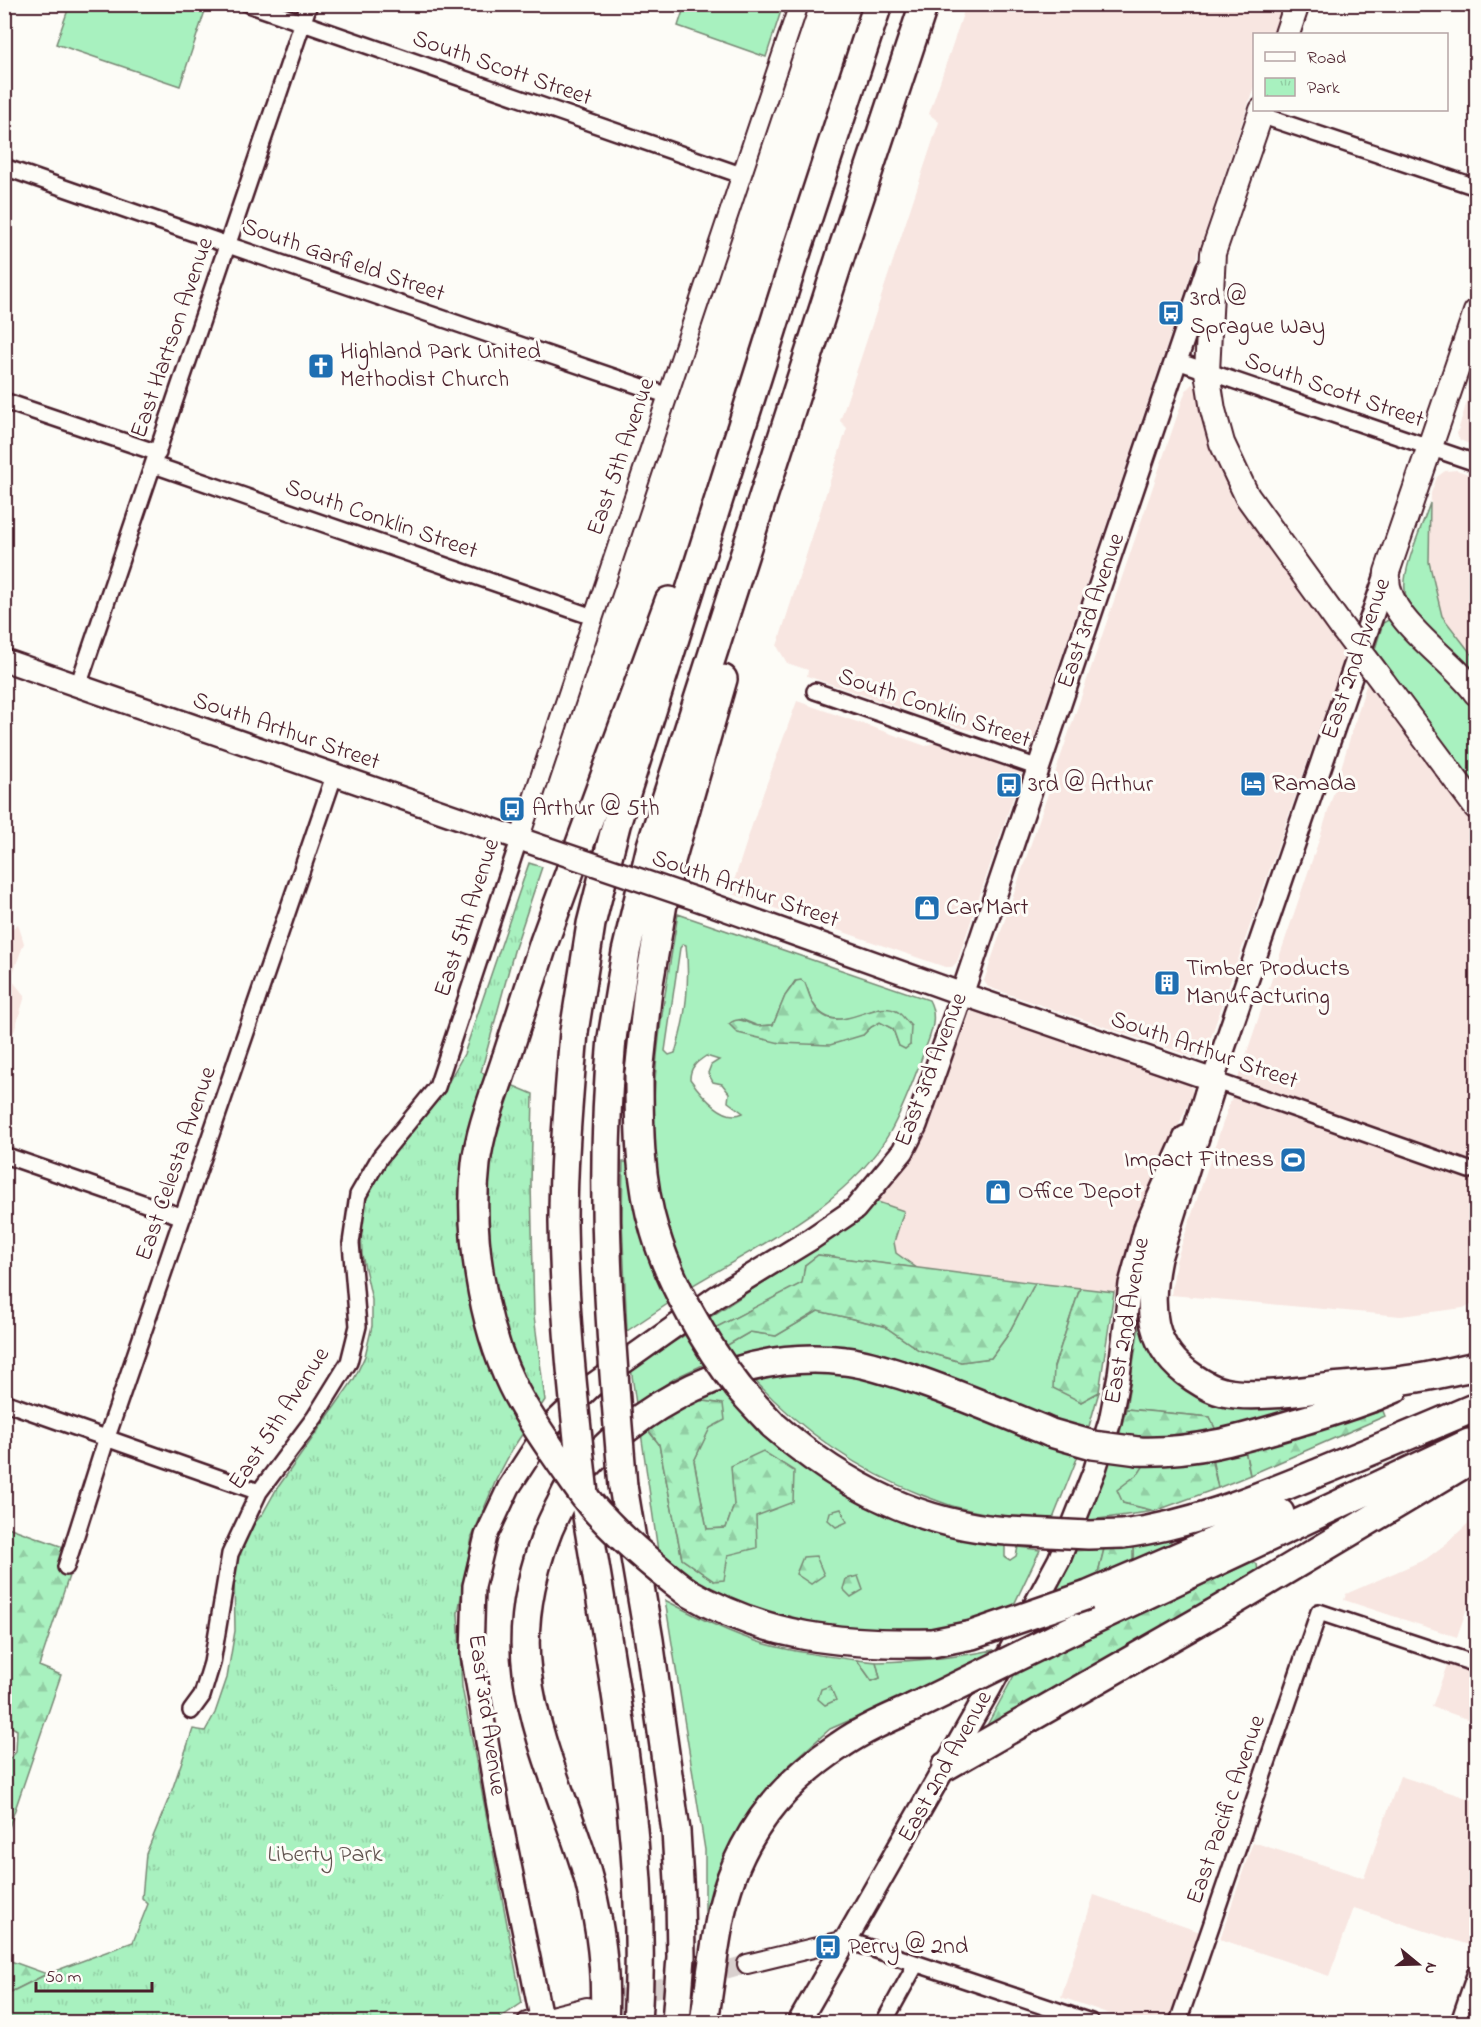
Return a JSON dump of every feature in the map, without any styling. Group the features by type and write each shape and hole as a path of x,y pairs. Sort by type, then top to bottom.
{"highway":[{"path":"637,2022 639,1919 634,1850 619,1720 585,1504 570,1350 563,1224 564,1164 574,1032 591,924 616,825 799,245 878,4"},
{"path":"676,2022 681,1957 676,1831 650,1640 623,1486 608,1310 607,1098 612,1038 626,952 651,846 842,251 924,4"},
{"path":"799,245 548,930 483,1129 474,1192 479,1269 488,1314 499,1350 512,1384 525,1407 599,1515 651,1564 686,1591 715,1608 746,1621 793,1634 832,1641 932,1643 972,1635 1088,1595 1400,1462 1476,1438"},
{"path":"842,251 751,583 670,864 648,989 639,1073 640,1152 655,1232 680,1292 711,1346 739,1388 773,1425 795,1444 845,1479 890,1502 955,1525 1007,1531 1088,1534 1123,1534 1152,1530 1275,1491 1476,1407"},
{"path":"1212,1080 1157,1258 1152,1282 1151,1309 1155,1330 1164,1349 1175,1364 1204,1384 1223,1392 1265,1394 1417,1378 1476,1366"},
{"path":"596,2015 603,1970 596,1916 589,1881 533,1706 525,1642 533,1581 554,1517 570,1485 619,1436 669,1400 709,1381 778,1361 805,1359 845,1361 884,1370 925,1383 1051,1433 1093,1445 1168,1452 1232,1442 1361,1403 1417,1378"},
{"path":"705,2022 722,1908 741,1851 753,1830 793,1782 817,1761 840,1744 871,1727 1476,1438"},
{"path":"946,1766 1230,1604 1476,1457"}],"main road":[{"path":"1287,33 1297,4"},
{"name":"East 3rd Avenue","path":"537,2021 472,1654 474,1586 486,1536 509,1487 546,1430 595,1383 716,1297 811,1239 855,1209 903,1152 916,1125 962,994 1261,112"},
{"path":"1213,253 1207,372 1219,432 1239,481 1266,524 1476,807"},
{"name":"East 2nd Avenue","path":"799,2022 990,1688 1059,1560 1081,1508 1110,1421 1119,1375 1130,1284 1146,1225 1212,1080 1476,312"},
{"path":"1387,572 1388,592 1398,612 1460,673 1476,693"},
{"name":"South Arthur Street","path":"4,660 1212,1080"}],"street":[{"name":"South Scott Street","path":"248,4 741,175"},
{"name":"East Hartson Avenue","path":"78,686 309,4"},
{"name":"East 5th Avenue","path":"191,1711 202,1696 212,1663 230,1554 259,1492 315,1417 349,1362 358,1326 351,1243 358,1195 380,1157 437,1087 798,4"},
{"path":"1261,112 1476,187"},
{"name":"South Garfield Street","path":"4,166 669,396"},
{"name":"South Scott Street","path":"1177,361 1476,463"},
{"name":"South Conklin Street","path":"4,401 156,459 593,617"},
{"name":"South Conklin Street","path":"815,691 1039,768"},
{"name":"East Celesta Avenue","path":"66,1567 107,1437 334,776"},
{"name":"South Arthur Street","path":"1212,1080 1468,1170"},
{"path":"4,1155 183,1217"},
{"path":"4,1402 259,1492"},
{"name":"East Pacific Avenue","path":"1178,2022 1319,1612 1476,1664"},
{"path":"747,1964 846,1940 1091,2022"},
{"path":"884,2022 916,1964"},
{"path":"1459,2022 1476,1972"},
{"path":"537,2021 596,2015"}],"shaded area":[{"path":"966,5 1283,5 1272,33 1253,33 1253,90 1034,739 1028,738 1024,741 1012,742 983,732 959,728 807,676 808,670 787,663 777,646 847,428 840,421 939,122 929,114"},
{"path":"1476,372 1476,447 1460,440 1457,434"},
{"path":"1192,384 1199,388 1347,649 1205,1054 1196,1058 988,987 984,981 1186,390"},
{"path":"1457,470 1476,477 1476,660 1442,616 1429,562 1431,493 1437,477 1445,471"},
{"path":"1367,682 1476,829 1476,1302 1463,1308 1401,1316 1171,1295 1176,1261 1322,831"},
{"path":"797,701 926,746 935,742 1022,772 957,962 952,967 945,967 730,893 757,810"},
{"path":"18,924 24,943 11,979 25,996 14,1032 5,1028 4,930 12,929"},
{"path":"973,1011 1189,1084 1192,1088 1192,1094 1138,1222 1119,1293 917,1268 896,1253 894,1242 875,1201 910,1157 927,1126 970,1013"},
{"path":"1476,1516 1476,1592 1473,1591 1457,1637 1344,1600 1346,1594 1426,1559"},
{"path":"1447,1665 1476,1674 1476,1722 1432,1707"},
{"path":"1400,1776 1476,1801 1476,1932 1472,1946 1354,1908 1329,1976 1220,1939 1253,1842 1364,1878"},
{"path":"1094,1895 1200,1932 1169,2022 1133,2022 1061,1997"}],"green space":[{"path":"70,4 207,4 180,86 56,44"},
{"path":"685,4 783,5 766,57 678,26"},
{"path":"1430,503 1429,562 1442,616 1476,660 1476,675 1466,662 1413,612 1406,596 1407,570"},
{"path":"1388,620 1394,622 1458,680 1476,706 1476,787 1375,649 1383,623"},
{"name":"Liberty Park","path":"529,863 542,867 514,951 481,1072 533,1094 531,1184 534,1316 545,1400 513,1448 496,1480 472,1537 458,1613 462,1687 522,2003 494,2022 5,2022 5,1995 47,1974 133,1942 148,1904 142,1898 146,1854 171,1793 193,1729 205,1731 215,1713 227,1678 235,1631 234,1570 239,1551 248,1531 263,1513 276,1490 354,1379 365,1356 372,1326 372,1300 362,1255 361,1229 365,1202 386,1163 444,1090 464,1054"},
{"path":"678,914 929,1000 933,1015 930,1038 903,1105 890,1132 873,1157 851,1180 801,1221 690,1287 672,1240 660,1193 655,1147 654,1102 657,1056","holes":["683,944 686,945 688,972 686,999 675,1053 669,1055 665,1051 680,948","795,981 805,983 820,1013 836,1019 854,1017 879,1008 910,1045 899,1046 893,1029 880,1022 863,1035 730,1024 741,1019 758,1026 773,1025 785,996","706,1056 719,1060 711,1065 708,1073 713,1082 722,1084 729,1093 728,1102 743,1113 728,1114 706,1099 690,1079 695,1065"]},
{"path":"801,980 805,983 814,1005 823,1015 833,1019 844,1019 877,1009 898,1012 911,1026 910,1045 905,1049 899,1046 893,1029 880,1022 863,1035 830,1045 780,1043 738,1033 729,1024 740,1020 758,1026 773,1025 785,996 796,981"},
{"path":"623,1162 628,1162 637,1213 669,1303 627,1331 622,1220"},
{"path":"875,1201 904,1211 894,1242 896,1253 917,1268 818,1255 805,1265 803,1283 713,1329 707,1319 834,1236"},
{"path":"818,1255 1035,1283 1007,1336 991,1358 961,1362 919,1350 884,1326 818,1311 776,1336 750,1332 724,1347 713,1329 802,1283 805,1265"},
{"path":"1035,1283 1080,1288 1054,1367 1081,1402 1099,1392 1087,1433 766,1351 731,1358 724,1347 750,1332 776,1336 818,1311 884,1326 919,1350 961,1362 991,1358 1007,1336"},
{"path":"1080,1288 1114,1292 1099,1392 1081,1402 1053,1388 1054,1367"},
{"path":"1142,1307 1180,1382 1312,1400 1313,1406 1216,1431 1210,1417 1126,1409"},
{"path":"685,1335 705,1364 677,1377 636,1404 631,1368"},
{"path":"782,1366 894,1378 1080,1451 1052,1521 1004,1516 956,1507 896,1484 849,1459 785,1411 747,1372"},
{"path":"719,1382 942,1533 1005,1545 1005,1557 1010,1560 1016,1556 1018,1547 1040,1550 1009,1615 966,1625 910,1633 800,1623 723,1596 659,1558 640,1426","holes":["710,1427 694,1461 707,1529 726,1528 734,1505 714,1581 682,1559 659,1444 646,1428"]},
{"path":"691,1399 723,1404 725,1420 710,1428 694,1461 707,1529 726,1528 734,1505 731,1466 763,1451 794,1471 793,1502 756,1516 757,1548 728,1555 724,1580 714,1581 682,1559 659,1444 646,1427"},
{"path":"1126,1409 1210,1417 1216,1431 1155,1439 1119,1436"},
{"path":"1383,1411 1385,1416 1250,1475 1245,1449 1296,1433"},
{"path":"1245,1449 1250,1475 1218,1488 1212,1458"},
{"path":"1110,1458 1146,1462 1123,1503 1155,1511 1084,1521"},
{"path":"1211,1458 1218,1488 1155,1511 1123,1503 1117,1490 1139,1473 1146,1462"},
{"path":"841,1509 847,1522 836,1527 828,1520 830,1512"},
{"path":"5,1526 77,1552 39,1666 61,1675 5,1839 5,1764 16,1752 17,1730 5,1723"},
{"path":"1167,1537 1172,1543 1168,1549 1133,1564 1133,1545"},
{"path":"1133,1545 1133,1564 1096,1581 1104,1549"},
{"path":"1104,1549 1096,1581 1049,1600 1071,1551"},
{"path":"816,1556 824,1575 811,1584 796,1574 803,1557"},
{"path":"1252,1562 1257,1564 1258,1572 1231,1591 985,1729 1017,1670"},
{"path":"858,1576 863,1590 851,1597 843,1589 846,1579"},
{"path":"665,1600 749,1639 797,1651 857,1660 872,1681 880,1678 876,1662 935,1659 993,1650 988,1660 830,1729 787,1767 750,1811 724,1864 710,1927 705,1920 705,1850"},
{"path":"857,1660 876,1662 880,1678 872,1681"},
{"path":"830,1686 836,1700 825,1705 818,1699 821,1689"},
{"path":"5,1959 47,1974 5,1995"}],"tunnel":[{"path":"595,2005 747,1964"}],"place":[{"name":"3rd @ Sprague Way","path":"1171,313"},
{"name":"Highland Park United Methodist Church","path":"321,366"},
{"name":"Ramada","path":"1253,784"},
{"name":"3rd @ Arthur","path":"1009,785"},
{"name":"Arthur @ 5th","path":"512,809"},
{"name":"Car Mart","path":"927,908"},
{"name":"Timber Products Manufacturing","path":"1167,983"},
{"name":"Impact Fitness","path":"1293,1160"},
{"name":"Office Depot","path":"998,1192"},
{"name":"Perry @ 2nd","path":"828,1947"}]}
